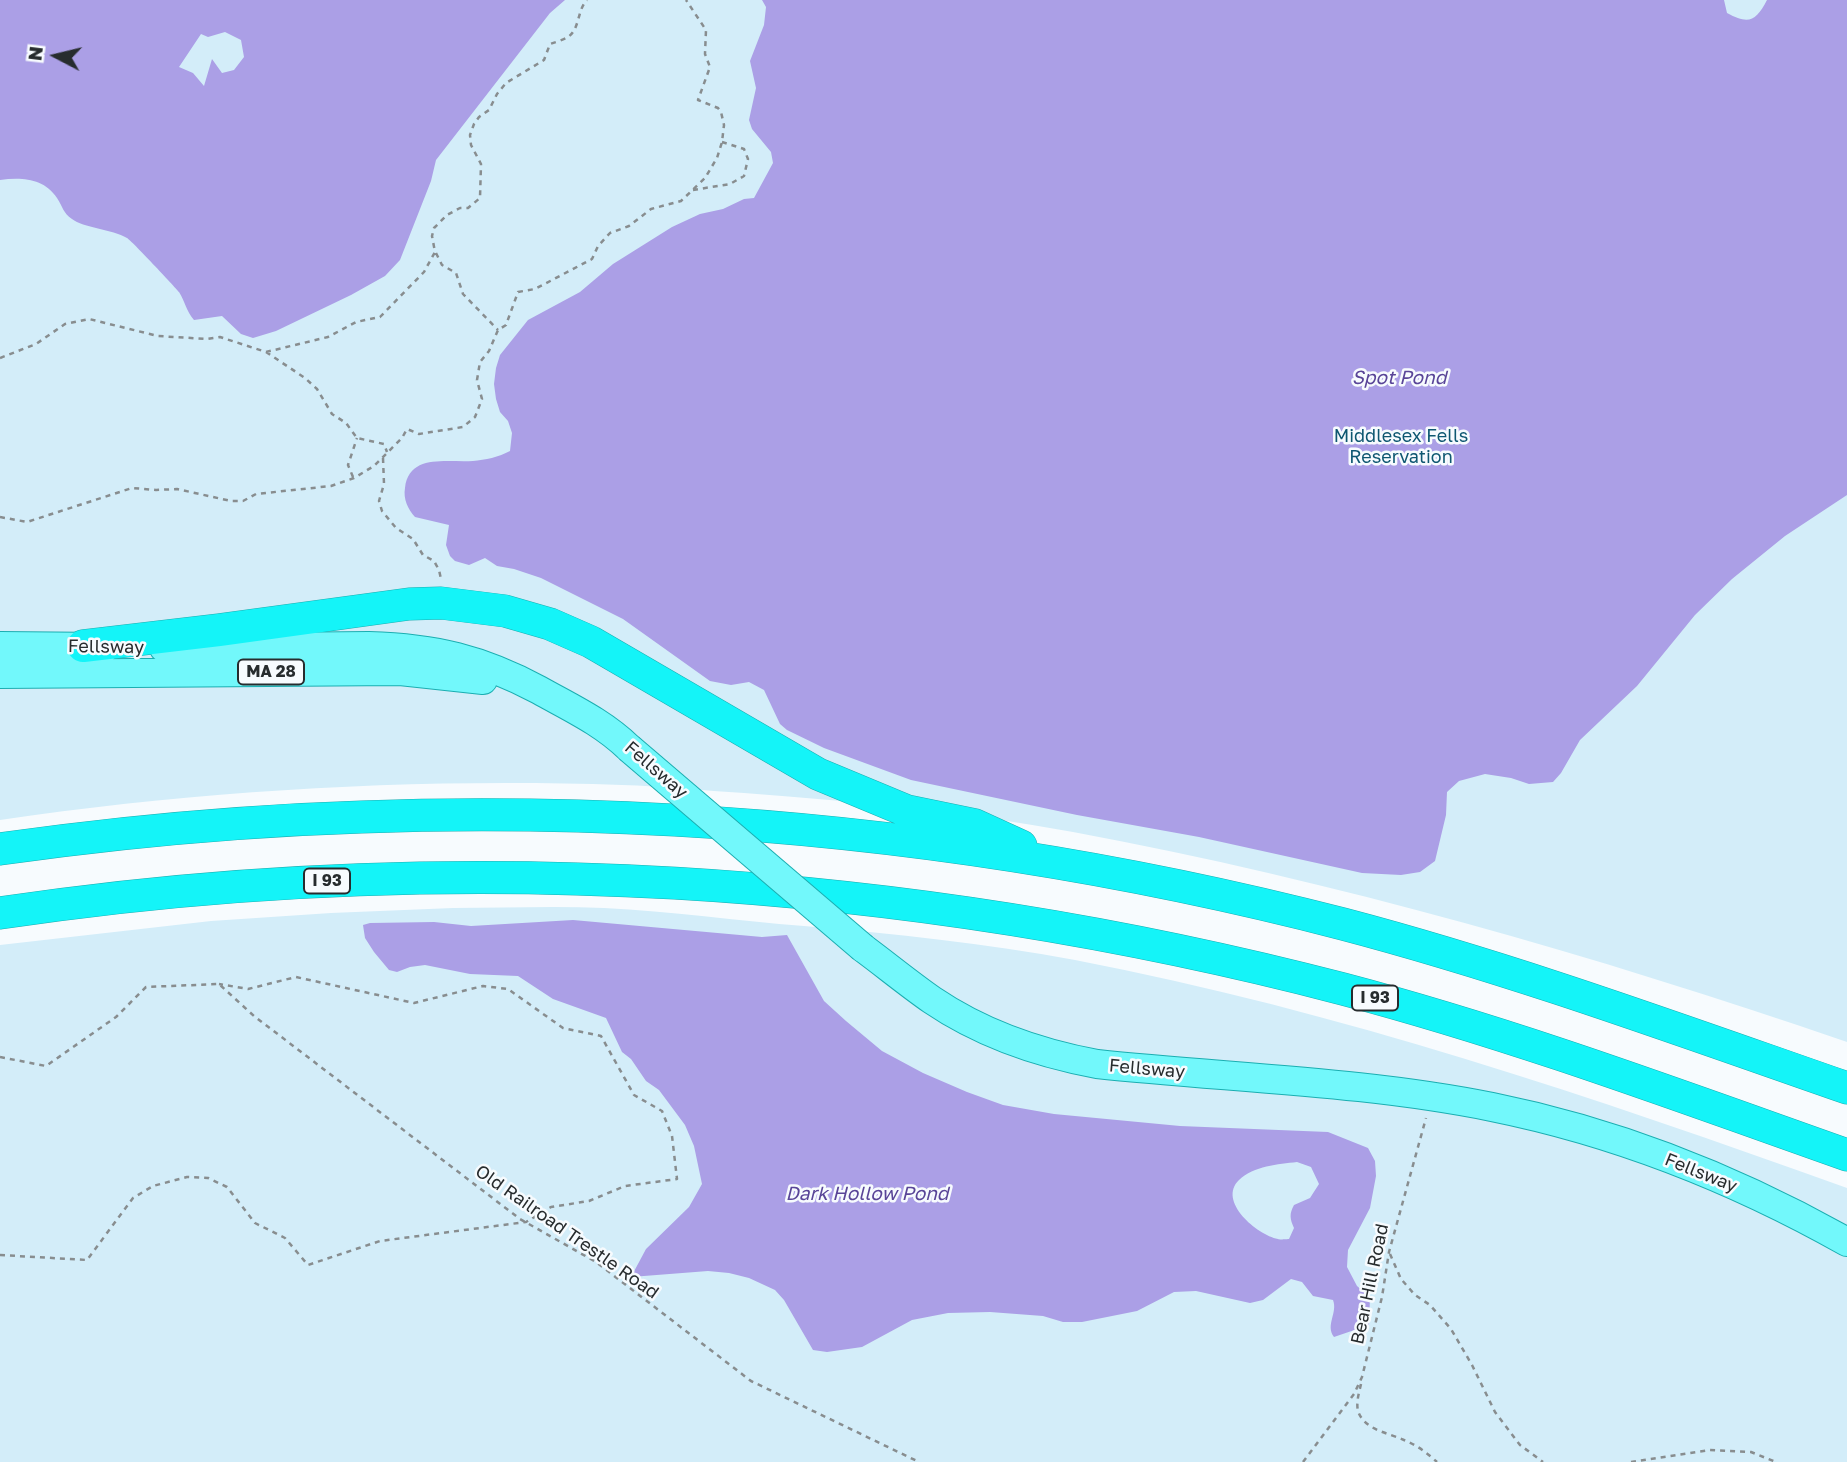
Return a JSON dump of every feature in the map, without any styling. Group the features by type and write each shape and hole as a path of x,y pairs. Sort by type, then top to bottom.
{"highway":[{"path":"83,646 372,608 442,603 505,611 565,629 622,658 818,774 907,811 975,825 1064,864"},
{"path":"0,849 109,835 237,824 355,817 531,815 649,818 827,831 968,849 1064,864 1231,897 1435,949 1570,991 1847,1088"},
{"name":"I 93","path":"0,913 133,896 225,888 481,877 714,885 934,907 1140,942 1346,990 1515,1040 1847,1155"}],"main road":[{"name":"Fellsway","path":"0,646 361,646 445,654 491,666 589,716 863,947 933,1000 965,1020 1011,1041 1046,1053 1097,1064 1431,1097 1538,1117 1628,1145 1719,1178 1847,1242"},
{"name":"Fellsway","path":"0,674 400,671 451,675 540,691"}],"path":[{"path":"498,330 463,294 456,273 442,265 435,252 432,236 434,228 447,215 460,208 468,208 480,198 481,164 471,145 470,135 474,124 489,110 506,83 544,60 550,44 570,36 587,0"},
{"path":"0,517 27,522 132,488 177,489 231,501 243,501 256,495 331,486 354,478 374,466 402,438 407,429 419,434 442,428 463,427 475,417 482,399 477,380 480,362 489,351 498,330 506,326 518,292 535,289 592,259 598,246 610,233 629,226 651,209 681,201 705,178 717,158 724,125 722,112 718,107 698,100 710,67 705,54 705,30 686,0"},
{"path":"692,190 730,184 744,176 748,159 744,149 722,142"},
{"path":"266,352 328,337 356,322 380,317 424,272 435,252"},
{"path":"0,358 36,344 65,324 89,319 158,336 207,339 220,337 266,352 305,378 317,389 332,414 345,423 357,438 384,444 387,452"},
{"path":"354,478 348,465 357,438"},
{"path":"383,457 384,484 379,501 382,511 396,528 413,539 423,555 434,561 439,570 442,603"},
{"path":"0,1057 46,1066 117,1017 146,986 219,984 248,989 296,977 414,1003 483,986 508,989 563,1028 601,1036 634,1095 662,1111 673,1136 677,1179 625,1186 589,1201 551,1207 526,1222 380,1241 308,1265 285,1238 254,1223 228,1187 208,1178 187,1177 153,1186 133,1198 87,1260 0,1255"},
{"name":"Old Railroad Trestle Road","path":"219,984 254,1016 526,1222 596,1262 751,1381 919,1462"},
{"name":"Bear Hill Road","path":"1303,1462 1354,1394 1362,1377 1382,1297 1389,1252 1431,1097"},
{"path":"1389,1252 1401,1279 1415,1295 1430,1305 1451,1329 1494,1412 1520,1445 1543,1462"},
{"path":"1362,1377 1357,1401 1359,1415 1374,1429 1406,1440 1437,1462"},
{"path":"1632,1462 1710,1450 1751,1452 1776,1462"}],"green space":[{"name":"Middlesex Fells Reservation","path":"0,0 1847,0 1847,1042 1560,950 1367,897 1269,873 1073,832 909,808 653,786 466,783 232,794 0,820"},
{"path":"585,907 654,911 872,932 1075,960 1272,1004 1466,1059 1657,1121 1847,1188 1847,1462 0,1462 0,945 211,921 453,908"}],"water":[{"path":"0,0 565,0 550,13 436,160 431,181 400,260 385,276 276,331 253,338 241,334 222,316 194,320 179,292 127,238 72,219 46,186 32,180 0,180","holes":["225,32 241,40 244,57 234,70 222,73 212,59 204,86 193,73 179,67 201,34 208,37"]},
{"name":"Spot Pond","path":"762,0 1724,0 1727,13 1746,20 1755,17 1767,0 1847,0 1847,495 1785,536 1732,579 1695,615 1637,686 1580,740 1553,782 1529,784 1485,774 1459,781 1447,792 1446,815 1435,861 1420,872 1401,875 1362,873 1199,837 1077,815 911,780 824,748 780,724 764,690 749,682 731,685 710,681 623,619 541,578 497,566 485,558 469,565 455,561 446,545 449,525 415,517 405,496 408,477 414,469 422,465 442,461 482,460 510,451 512,433 496,399 496,368 500,355 528,320 580,292 613,264 672,227 700,214 754,198 773,163 771,152 752,129 749,120 756,88 750,61 764,25 766,7"},
{"name":"Dark Hollow Pond","path":"573,920 762,937 787,935 824,1001 846,1021 882,1051 967,1092 1003,1105 1054,1114 1180,1126 1328,1132 1368,1148 1375,1161 1376,1176 1370,1208 1348,1250 1347,1267 1357,1286 1370,1297 1369,1325 1334,1337 1331,1328 1333,1300 1313,1296 1302,1282 1291,1279 1263,1300 1250,1303 1196,1291 1174,1292 1137,1311 1082,1322 990,1312 948,1313 912,1320 862,1347 827,1352 813,1350 784,1300 775,1290 749,1278 708,1271 631,1277 646,1249 689,1207 702,1184 694,1146 685,1125 659,1090 646,1081 631,1059 622,1052 606,1018 553,999 518,976 470,974 425,965 397,972 389,970 365,938 363,925 434,922 471,926","holes":["1297,1162 1311,1167 1319,1184 1310,1198 1294,1205 1291,1211 1294,1228 1289,1239 1279,1239 1260,1231 1242,1216 1236,1207 1233,1188 1245,1175 1266,1166"]}]}
